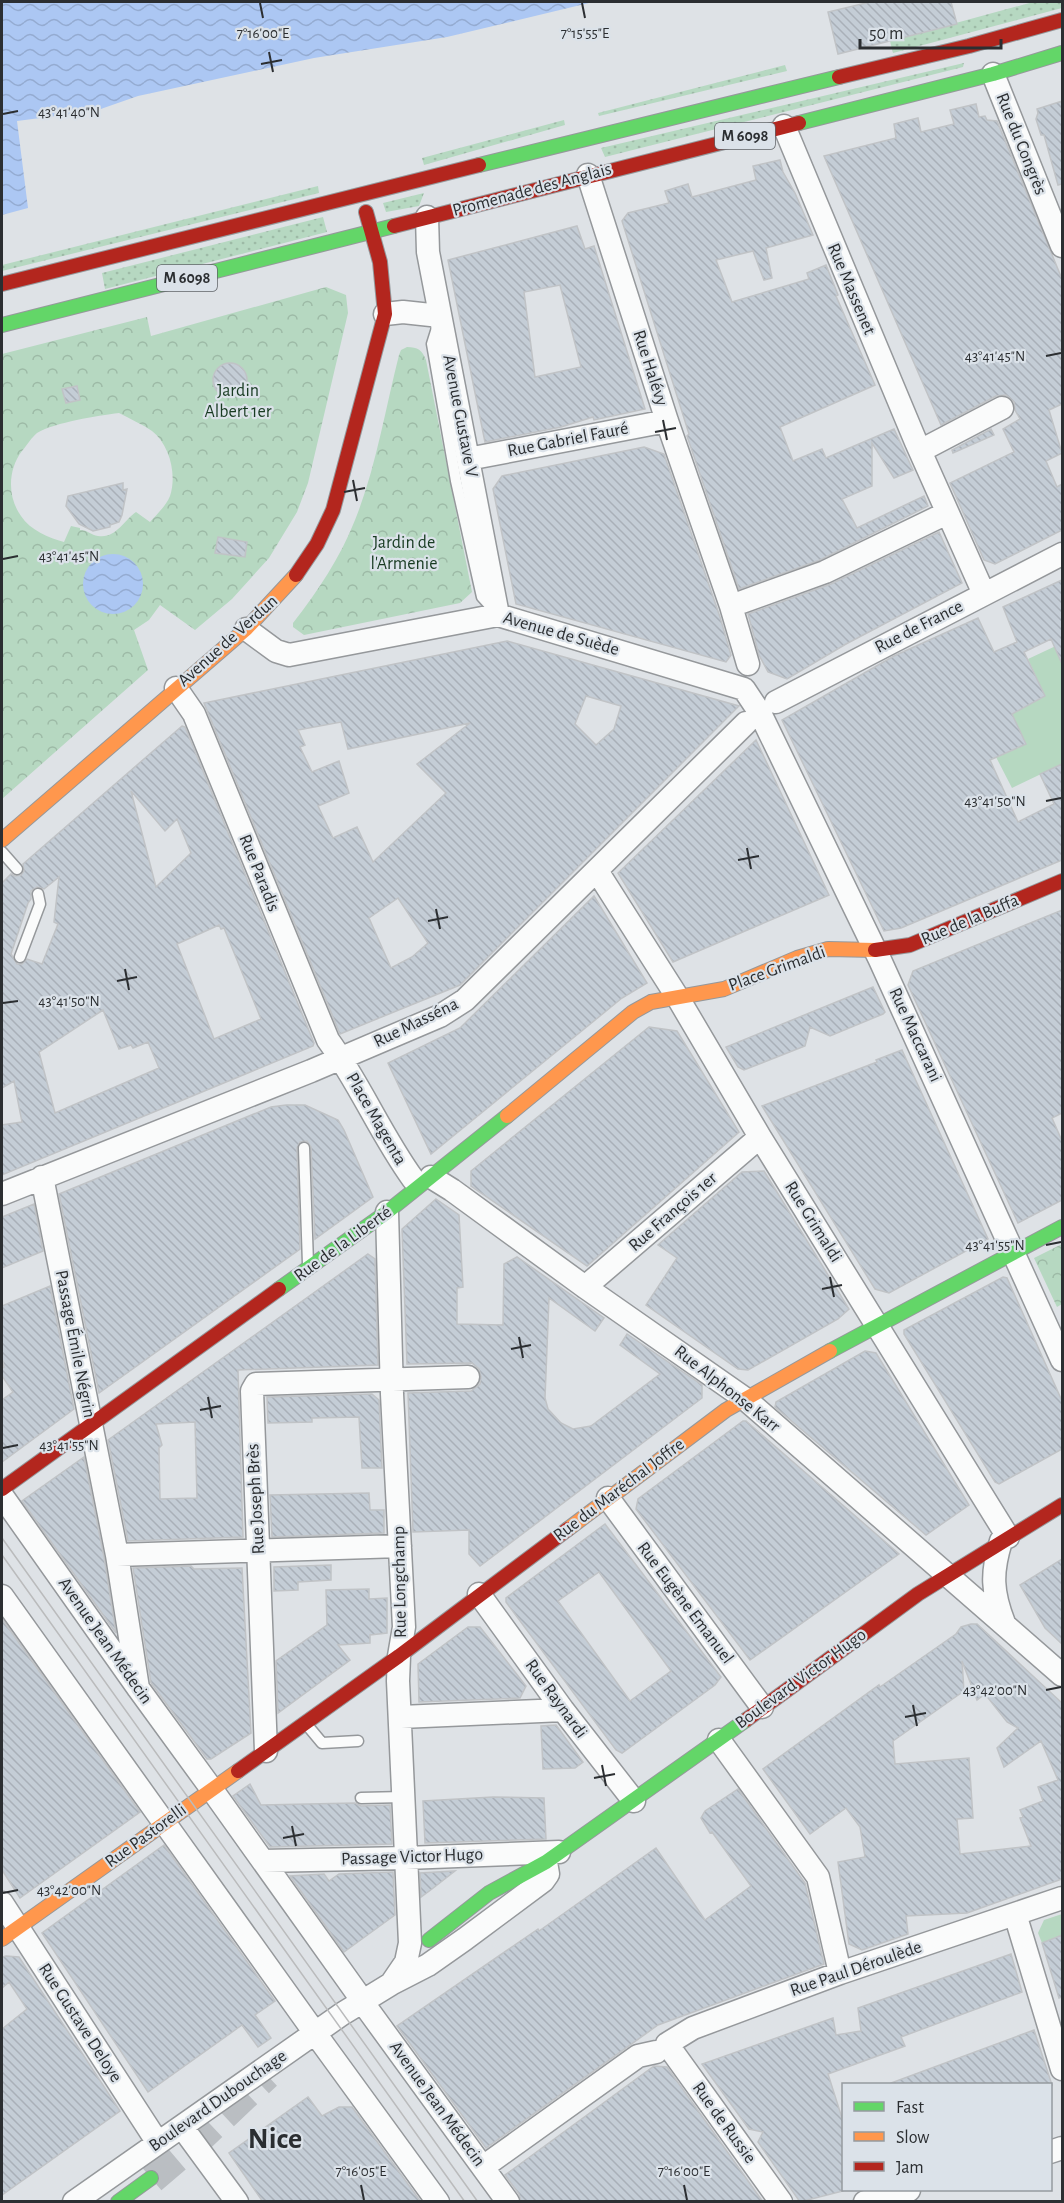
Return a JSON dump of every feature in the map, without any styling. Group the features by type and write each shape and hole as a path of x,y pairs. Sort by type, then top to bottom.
{"main road":[{"name":"Promenade des Anglais","path":"2,284 969,46 1062,20"},
{"path":"969,46 984,60 993,74"},
{"name":"Promenade des Anglais","path":"2,325 372,231 429,211 588,175 993,74 1062,53"},
{"path":"437,188 459,170"},
{"name":"Avenue de Verdun","path":"2,840 246,629 284,591 313,553 326,529 385,314 385,295 369,218 360,203 350,197"},
{"name":"Rue de la Buffa","path":"876,950 910,945 1062,881"},
{"name":"Place Grimaldi","path":"678,998 724,989 797,958 828,949 876,950"},
{"name":"Rue de la Liberté","path":"2,1493 91,1424 387,1212 422,1178 633,1012 651,1002 678,998"},
{"name":"Rue du Maréchal Joffre","path":"208,1791 399,1656 744,1398 1062,1227"},
{"name":"Boulevard Victor Hugo","path":"429,1940 489,1893 554,1857 634,1801 918,1594 1062,1505"},
{"name":"Rue Pastorelli","path":"9,1933 208,1791"},
{"name":"Boulevard Dubouchage","path":"118,2202 151,2178"}],"street":[{"name":"Rue du Congrès","path":"993,74 1062,246"},
{"name":"Rue Massenet","path":"784,126 918,446 984,594"},
{"name":"Rue Halévy","path":"588,175 667,421 731,606 748,664"},
{"name":"Avenue Gustave V","path":"429,211 428,252 498,615"},
{"path":"385,314 403,312 440,316"},
{"path":"918,446 1002,408"},
{"name":"Rue Gabriel Fauré","path":"468,459 667,421"},
{"path":"731,606 825,572 947,513"},
{"name":"Rue de France","path":"761,712 1062,554"},
{"name":"Avenue de Suède","path":"246,629 276,651 289,655 498,615 744,689 761,712"},
{"name":"Rue Paradis","path":"176,688 194,714 328,1040 341,1058"},
{"name":"Rue Masséna","path":"2,1194 440,1016 465,1000 761,712"},
{"name":"Rue Maccarani","path":"761,712 876,950 1062,1360"},
{"name":"Rue Grimaldi","path":"597,870 678,998 760,1137 877,1325 1004,1539"},
{"name":"Place Magenta","path":"341,1058 393,1152 422,1178"},
{"name":"Rue François 1er","path":"585,1287 760,1137"},
{"name":"Passage Émile Négrin","path":"42,1177 117,1555 138,1688"},
{"name":"Rue Alphonse Karr","path":"422,1178 452,1190 585,1287 744,1398 1062,1675"},
{"name":"Rue Longchamp","path":"387,1212 404,1627 399,1656 409,1953 406,1962 391,1984"},
{"path":"392,1378 468,1377"},
{"name":"Rue Joseph Brès","path":"266,1751 252,1391 256,1384 392,1378"},
{"name":"Avenue Jean Médecin","path":"2,1493 208,1791 263,1861 508,2202"},
{"name":"Rue Eugène Emanuel","path":"608,1498 762,1707"},
{"path":"1004,1539 995,1559 994,1589 1005,1624"},
{"path":"117,1555 400,1545"},
{"name":"Rue Raynardi","path":"479,1594 563,1710 634,1801"},
{"path":"2,1596 438,2202"},
{"path":"401,1717 563,1710"},
{"path":"719,1740 818,1877 840,1973"},
{"path":"362,2001 428,1965 543,1881 554,1857"},
{"name":"Passage Victor Hugo","path":"263,1861 554,1857"},
{"name":"Rue Paul Déroulède","path":"483,2167 638,2056 661,2048 693,2028 840,1973 1062,1898"},
{"name":"Rue Gustave Deloye","path":"2,1903 9,1933 158,2143"},
{"path":"1015,1914 1062,2069"},
{"name":"Boulevard Dubouchage","path":"74,2202 362,2001"},
{"name":"Rue de Russie","path":"661,2048 781,2202"},
{"path":"182,2127 237,2202"},
{"path":"865,2202 905,2191"}],"lane":[{"path":"440,316 432,344 456,481 482,597 498,615"},
{"path":"2,852 17,869"},
{"path":"20,957 40,904 38,894"},
{"path":"304,1148 308,1270"},
{"path":"305,1722 322,1743 358,1741"},
{"path":"361,1798 404,1797"},
{"name":"Rue Paul Déroulède","path":"614,2083 661,2048"}],"green space":[{"path":"1033,2 1062,2 1062,8 893,53 890,41"},
{"path":"964,63 963,67 605,157 601,148"},
{"path":"785,65 787,71 599,116 598,113"},
{"path":"564,120 565,125 424,165 422,158"},
{"path":"318,186 319,193 2,271 2,265"},
{"path":"424,193 419,206 386,212 383,203"},
{"path":"323,217 327,232 105,289 102,273"},
{"name":"Jardin Albert 1er","path":"326,287 346,295 348,313 308,483 297,512 269,558 232,599 195,630 160,605 149,620 134,630 148,670 2,799 2,354 147,317 151,336","holes":["119,413 152,431 167,452 173,479 170,496 161,510 150,522 136,512 110,535 96,535 71,526 64,542 46,536 29,525 16,508 11,483 17,458 33,437 45,429 65,423"]},
{"name":"Jardin de l'Armenie","path":"407,347 419,350 426,360 472,592 460,603 304,635 293,627 293,623 328,574 355,520 374,459 399,355 401,350"},
{"path":"1060,644 1062,650 1062,764 1012,788 996,757 1026,744 1005,700 1029,704 1045,696 1028,659"},
{"path":"1062,1244 1062,1304 1057,1307 1034,1258"},
{"path":"1062,1914 1062,1935 1042,1943 1038,1933 1044,1920"}],"water":[{"path":"2,2 593,2 447,37 314,58 138,96 95,111 17,121 28,208 2,215"},
{"path":"113,554 134,563 143,584 134,605 113,614 92,605 83,584 92,563"}],"building":[{"path":"870,2 951,2 957,24 838,54 828,12"},
{"path":"1062,101 1062,184 1058,185 1044,135 1041,135 1036,119 1037,109"},
{"path":"976,104 979,117 985,116 987,120 997,121 1062,279 1062,404 1049,410 1062,453 1046,461 1057,487 1062,484 1062,530 995,564 984,560 950,483 1014,452 1003,429 1020,419 1014,402 1006,395 996,396 941,425 824,156 896,138 894,124 918,118 921,132 954,124 950,110"},
{"path":"780,160 783,172 795,193 813,235 766,248 772,278 764,280 753,251 716,260 732,302 809,279 807,273 826,265 838,295 836,296 875,385 780,427 793,461 822,449 826,458 894,429 913,470 894,478 872,443 872,486 842,499 857,528 924,496 928,506 820,560 739,589 687,436 689,434 622,221 628,213 669,203 665,191 688,184 692,197 756,180 753,166"},
{"path":"577,226 585,249 594,246 645,409 594,420 593,417 561,427 485,442 448,260","holes":["560,285 581,367 535,377 524,292"]},
{"path":"230,363 242,368 247,380 242,392 230,397 218,392 213,380 218,368"},
{"path":"77,386 80,400 66,403 62,389"},
{"path":"991,429 994,435 953,453 952,450"},
{"path":"644,447 664,454 720,617 731,655 726,662 516,604 493,489 502,476"},
{"path":"123,483 123,490 127,489 122,515 119,522 110,527 93,531 79,524 66,506 68,496"},
{"path":"939,532 962,583 846,644 787,679 768,672 759,655 748,614 831,584"},
{"path":"218,537 247,542 245,557 215,553"},
{"path":"1062,580 1062,664 1051,639 1024,652 1045,696 1012,714 1026,744 990,760 1018,822 1054,804 1040,774 1062,764 1062,860 901,928 884,931 782,720 894,656 978,618 994,652 1017,642 1003,607"},
{"path":"507,641 739,706 460,985 340,1034 204,703","holes":["586,696 621,706 614,729 596,745 575,724","341,722 348,749 470,723 417,764 446,793 373,862 357,827 333,838 318,806 349,793 339,761 312,772 300,747 305,745 298,730","398,898 428,943 412,957 391,968 369,918"]},
{"path":"182,726 185,727 314,1043 313,1046 2,1175 2,1125 22,1122 14,1081 2,1088 2,883 11,874 21,875 24,871 23,864","holes":["131,791 165,831 177,819 191,853 156,887","59,877 54,922 58,924 42,964 27,959 22,964 17,964 11,954 31,899 31,891 37,887 44,889","219,925 221,929 224,928 261,1019 214,1039 177,944","103,1010 119,1049 131,1045 133,1048 148,1042 159,1068 55,1113 39,1052"]},
{"path":"756,740 829,895 673,962 618,873"},
{"path":"594,896 647,983 622,998 431,1154 388,1063 460,1028"},
{"path":"1062,910 1062,1113 1052,1118 1062,1141 1062,1200 1018,1223 908,985 913,971"},
{"path":"873,987 885,1012 830,1036 810,1027 805,1046 744,1070 738,1067 726,1047"},
{"path":"649,1027 677,1031 739,1132 587,1266 471,1186 471,1171"},
{"path":"902,1050 988,1239 889,1293 875,1289 762,1106 877,1062 876,1060"},
{"path":"305,1105 338,1120 373,1197 315,1239 311,1147 307,1141 300,1142 297,1148 300,1249 99,1393 59,1194 271,1107"},
{"path":"764,1171 849,1309 838,1319 748,1370 738,1369 646,1305 677,1258 658,1245 742,1172"},
{"path":"436,1199 459,1215 463,1287 457,1288 457,1324 503,1325 504,1264 517,1257 604,1318 595,1331 549,1298 545,1398 548,1409 561,1423 573,1429 591,1426 660,1374 620,1345 627,1334 702,1385 702,1398 480,1566 469,1554 469,1530 413,1532 408,1393 471,1391 480,1384 481,1377 479,1369 472,1363 407,1364 402,1229"},
{"path":"34,1204 43,1251 2,1268 2,1217"},
{"path":"368,1254 375,1259 378,1365 238,1370 243,1537 128,1541 108,1440","holes":["195,1422 197,1498 160,1499 159,1448 162,1445 156,1424"]},
{"path":"1003,1277 1007,1278 1062,1401 1062,1449 999,1484 995,1482 904,1334 904,1330"},
{"path":"50,1286 74,1409 2,1462 2,1400 13,1392 2,1376 4,1367 2,1306"},
{"path":"865,1351 876,1353 969,1505 926,1535 775,1407 776,1402"},
{"path":"372,1394 379,1400 382,1468 362,1468 359,1417 312,1418 312,1422 268,1423 267,1397"},
{"path":"746,1421 899,1554 750,1660 636,1509 638,1499"},
{"path":"84,1457 104,1557 116,1633 22,1501"},
{"path":"369,1493 370,1510 384,1510 384,1533 272,1537 270,1495"},
{"path":"605,1524 721,1677 715,1685 622,1753 616,1750 506,1602 506,1598","holes":["599,1572 671,1671 630,1701 558,1601"]},
{"path":"1062,1559 1062,1644 1045,1628 1020,1585"},
{"path":"331,1565 331,1580 298,1582 298,1590 274,1591 274,1567"},
{"path":"191,1566 194,1569 242,1568 251,1733 211,1759 207,1759 151,1683 133,1568"},
{"path":"369,1589 369,1599 387,1598 387,1633 370,1635 370,1643 338,1645 350,1660 278,1713 276,1661 327,1625 326,1590"},
{"path":"2,1619 140,1812 20,1898 2,1870"},
{"path":"977,1624 1062,1703 1062,1879 967,1913 906,1916 908,1934 862,1950 849,1944 838,1862 865,1857 860,1827 846,1808 810,1834 763,1769 879,1685 880,1687 956,1634 961,1627","holes":["962,1661 977,1700 985,1694 1007,1722 1018,1728 997,1748 1004,1767 1041,1741 1058,1780 1038,1787 1043,1801 1020,1810 1023,1817 1020,1818 1031,1846 960,1854 957,1819 973,1818 969,1758 895,1764 893,1741 964,1691"]},
{"path":"468,1627 480,1627 526,1686 520,1698 419,1702 418,1664"},
{"path":"556,1725 583,1762 575,1768 543,1769 541,1726"},
{"path":"250,1784 261,1805 355,1803 361,1806 390,1805 392,1844 270,1847 233,1796"},
{"path":"738,1789 805,1883 824,1964 658,2025 486,2148 397,2026 538,1929 539,1931 656,1848 705,1920 751,1886 701,1818 705,1811"},
{"path":"493,1797 544,1798 546,1839 425,1843 423,1801"},
{"path":"164,1845 275,2001 255,2015 271,2038 258,2047 242,2025 148,2092 42,1933"},
{"path":"455,1871 432,1889 421,1897 420,1873"},
{"path":"393,1872 395,1915 344,1952 290,1876 324,1874 329,1881 339,1874"},
{"path":"1062,1935 1062,1997 1059,1998 1042,1943"},
{"path":"1011,1954 1022,1992 901,2037 905,2046 828,2074 842,2118 843,2191 800,2202 758,2142 763,2132 749,2129 702,2064 833,2018 836,2035 861,2031 858,2008"},
{"path":"2,1957 19,1957 120,2111 2,2195 2,2029 27,2009 9,1982 2,1988"},
{"path":"1034,2030 1051,2083 891,2083"},
{"path":"654,2066 667,2067 763,2202 521,2202 519,2194 505,2175"},
{"path":"308,2097 322,2116 339,2107 352,2107 421,2202 263,2202 229,2153"}],"tunnel":[{"path":"151,2178 266,2074"}],"tram line":[{"path":"2,1538 478,2202"},
{"path":"2,1555 465,2202"}],"traffic: fast":[{"path":"799,123 993,74 1062,53"},
{"path":"479,165 839,77"},
{"path":"2,325 394,226"},
{"path":"279,1289 387,1212 507,1116"},
{"path":"830,1351 1062,1227"},
{"path":"429,1940 489,1893 546,1862 746,1720"},
{"path":"118,2202 151,2178"}],"traffic: slow":[{"path":"2,840 246,629 296,575"},
{"path":"507,1116 633,1012 651,1002 724,989 797,958 828,949 875,950"},
{"path":"568,1529 726,1410 830,1351"},
{"path":"2,1939 238,1771"}],"traffic: jam":[{"path":"839,77 969,46 1062,20"},
{"path":"394,226 799,123"},
{"path":"2,284 479,165"},
{"path":"296,575 317,544 333,510 385,314 380,262 366,212"},
{"path":"875,950 910,945 1062,881"},
{"path":"2,1489 279,1289"},
{"path":"746,1720 918,1594 1062,1505"},
{"path":"238,1771 399,1656 568,1529"}],"district":[{"name":"Nice","path":"275,2139"}]}
